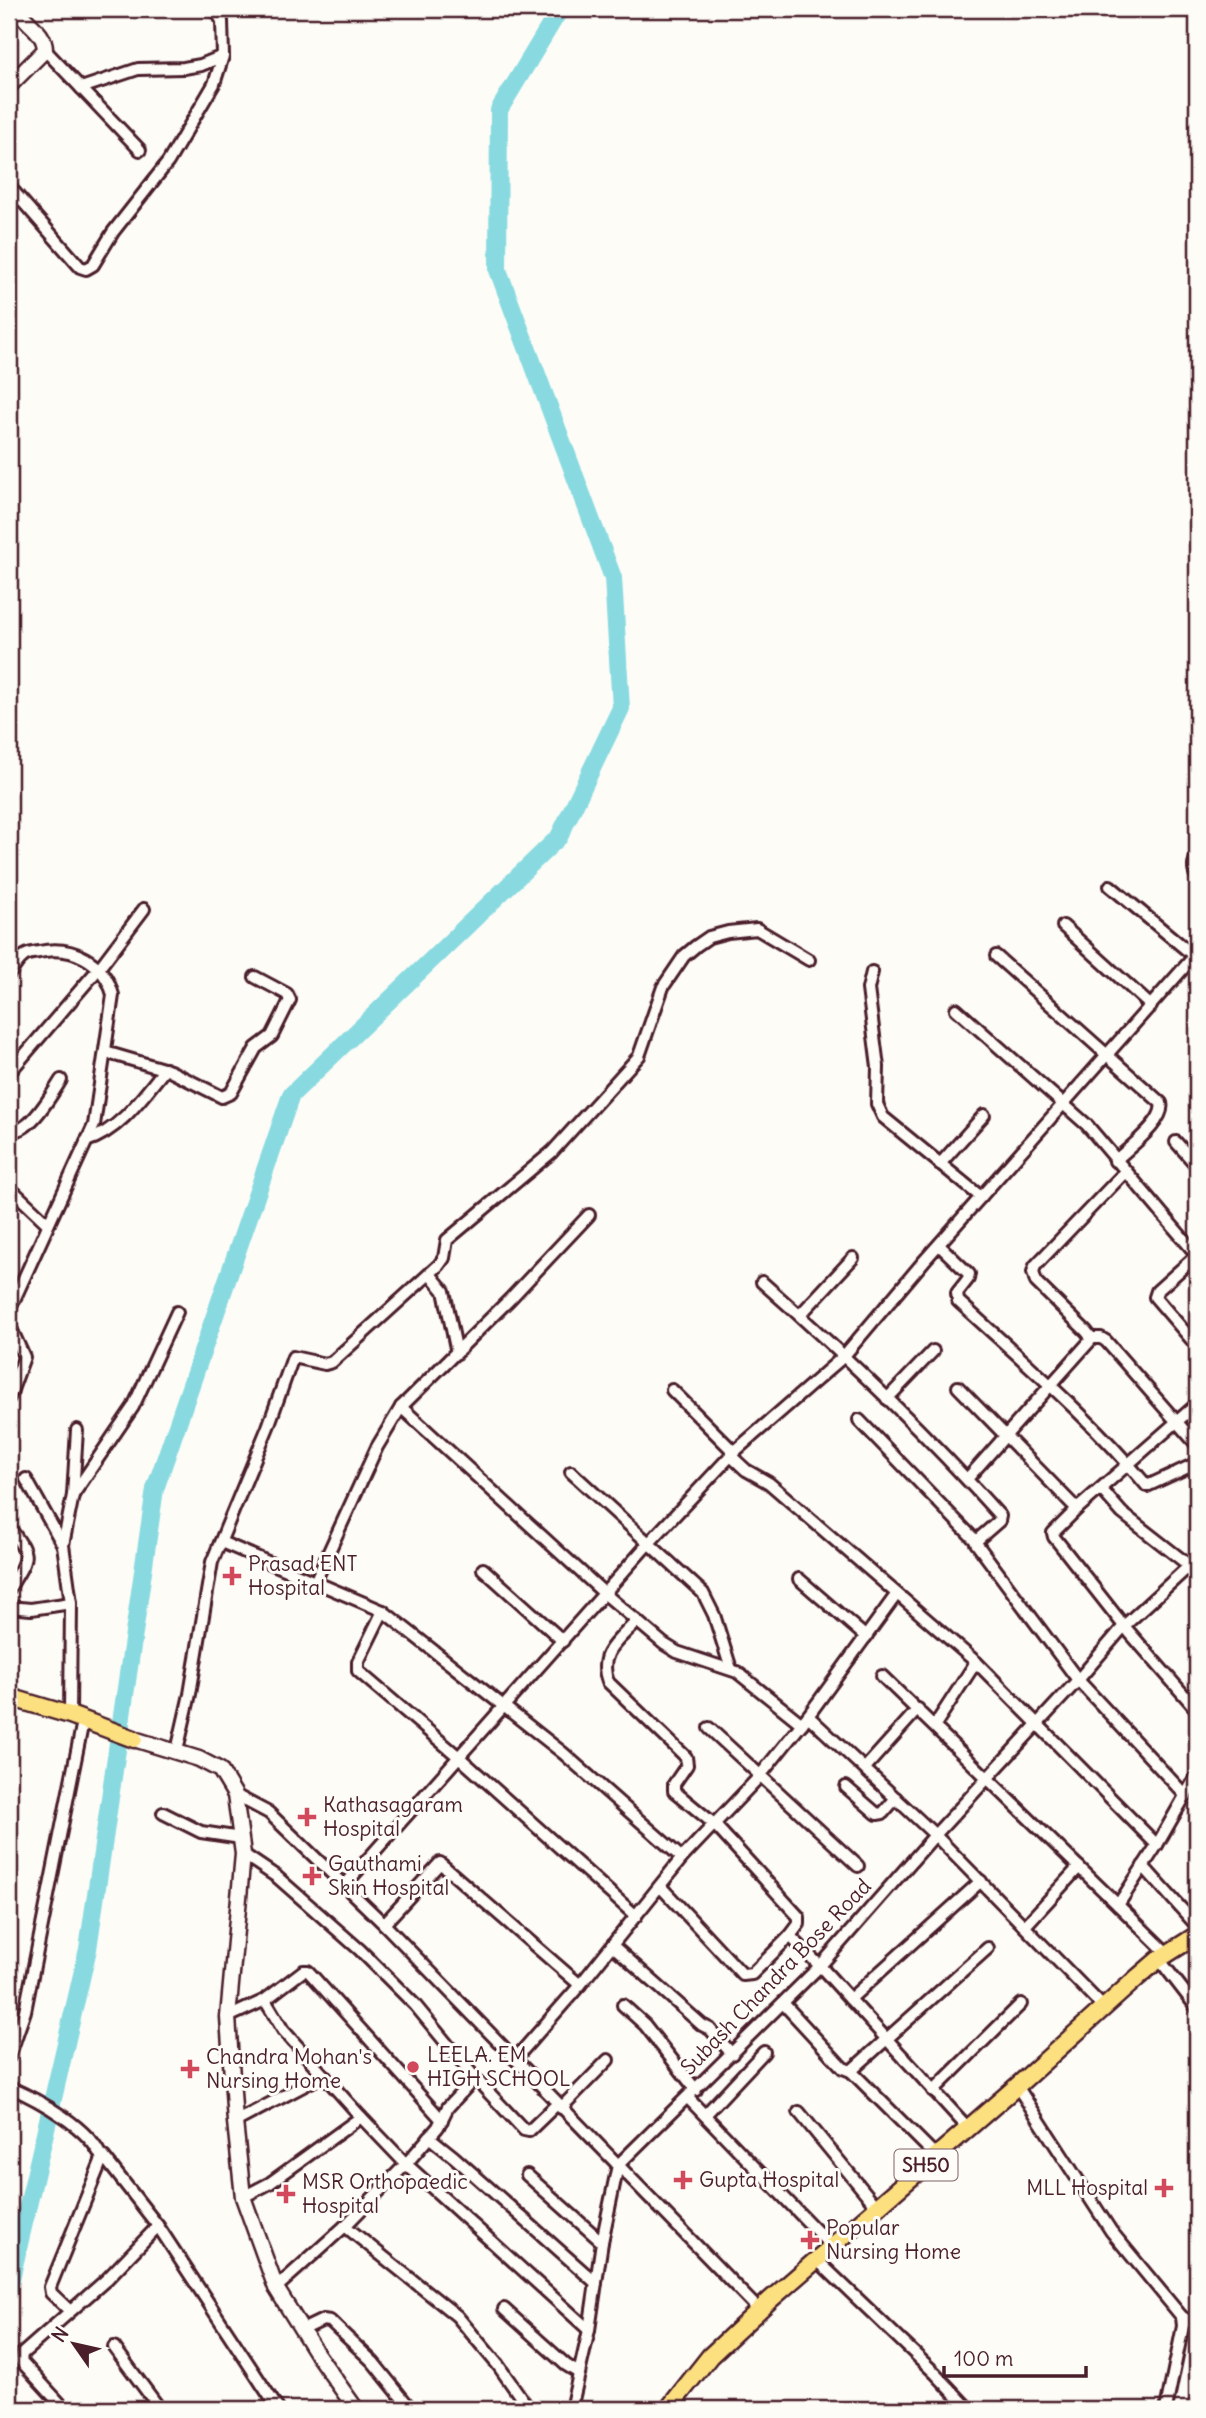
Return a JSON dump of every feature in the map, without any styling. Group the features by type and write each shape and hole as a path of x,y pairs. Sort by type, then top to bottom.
{"main road":[{"path":"9,1697 134,1738"},
{"name":"SH50","path":"668,2409 710,2356 758,2310 1163,1956 1197,1934"}],"street":[{"path":"17,9 40,34 45,50 140,150"},
{"path":"9,186 75,262 86,269 93,265 113,232 168,162 214,84 223,55 222,22 215,9"},
{"path":"9,86 45,50"},
{"path":"81,88 138,69 192,67 223,55"},
{"path":"1197,855 1194,864 1197,877"},
{"path":"344,1886 648,1544 733,1454 843,1357 1196,955 1110,887"},
{"path":"9,1073 100,967 144,909"},
{"path":"1062,926 1151,1006"},
{"path":"177,1751 190,1695 212,1562 268,1427 293,1357 325,1364 332,1362 430,1273 444,1258 444,1245 447,1240 552,1152 639,1056 663,986 684,956 696,946 709,937 757,929 809,960"},
{"path":"9,974 26,954 51,949 75,953 100,967 113,995 94,1125 9,1311"},
{"path":"996,956 1161,1103 1163,1107 1156,1122 1115,1161"},
{"path":"872,972 868,989 878,1067 879,1111 981,1198"},
{"path":"105,1052 165,1069 222,1097 231,1093 257,1048 272,1036 290,1000 288,994 255,977"},
{"path":"956,1009 1087,1125 1197,1255 1157,1291 1155,1297 1197,1346"},
{"path":"86,1141 103,1134 117,1123 144,1096 165,1069"},
{"path":"9,1123 22,1129 37,1114 61,1080"},
{"path":"940,1164 984,1115"},
{"path":"1176,1142 1197,1166"},
{"path":"1091,1338 1036,1282 1033,1272 1125,1172"},
{"path":"9,1187 47,1223"},
{"path":"315,1582 377,1447 401,1407 457,1353 589,1214"},
{"path":"939,1245 969,1274 957,1293 958,1301 1050,1386 1148,1487 1197,1463"},
{"path":"800,1315 853,1258"},
{"path":"430,1273 444,1291 457,1353"},
{"path":"9,1281 19,1290"},
{"path":"762,1282 887,1399 1000,1516 999,1521 975,1541"},
{"path":"73,1495 133,1407 177,1312"},
{"path":"9,1324 24,1357 9,1398"},
{"path":"967,1479 1091,1338 1106,1341 1197,1445"},
{"path":"887,1399 933,1350"},
{"path":"958,1387 1077,1509"},
{"path":"672,1390 746,1470 769,1483 976,1662 1157,1845"},
{"path":"1197,1404 1077,1509 1055,1530 1054,1537 1124,1626 1197,1710"},
{"path":"401,1407 604,1594 664,1644 731,1669 805,1720 865,1768 981,1881 1104,2008"},
{"path":"859,1420 975,1541 1078,1680 1186,1796"},
{"path":"9,2057 25,2011 80,1719 64,1545 73,1495 77,1430"},
{"path":"571,1472 704,1593 731,1669"},
{"path":"26,1479 64,1545"},
{"path":"1101,1489 1122,1513 1192,1562"},
{"path":"9,1527 26,1549 26,1556 9,1589"},
{"path":"221,1542 383,1611 563,1753 682,1858"},
{"name":"Subash Chandra Bose Road","path":"618,2165 820,1966 1124,1626 1192,1562"},
{"path":"483,1569 563,1641"},
{"path":"799,1578 866,1636"},
{"path":"515,2059 580,1985 682,1858 759,1777 805,1720 896,1595"},
{"path":"9,1607 31,1609 71,1603"},
{"path":"383,1611 358,1662 358,1671 460,1758 636,1916"},
{"path":"637,1621 608,1652 604,1663 608,1682 686,1757 687,1765 674,1784 674,1791 714,1824 799,1917 799,1924 752,1974 743,1975 660,1886"},
{"path":"935,1725 976,1662"},
{"path":"882,1676 1118,1905 1163,1956 1197,2008"},
{"path":"865,1768 918,1709"},
{"path":"709,1728 858,1866"},
{"path":"134,1738 177,1751 220,1770 235,1794 243,1854 228,2017 243,2197 276,2288 356,2409"},
{"path":"1118,1905 1157,1845 1197,1775"},
{"path":"846,1787 877,1814 883,1813 896,1798"},
{"path":"235,1794 269,1813 383,1924 758,2310"},
{"path":"163,1813 201,1832 241,1838"},
{"path":"243,1854 277,1877 360,1950 415,2006 475,2078 527,2131 559,2106 608,2060"},
{"path":"383,1924 440,1863 580,1985"},
{"path":"1143,1866 1197,1934"},
{"path":"1025,1926 1080,1867"},
{"path":"850,1999 981,1881"},
{"path":"790,1936 968,2128"},
{"path":"612,1945 702,2025 710,2029 732,2054"},
{"path":"851,2071 988,1948"},
{"path":"228,2017 265,2000 303,1971 308,1971 442,2120"},
{"path":"265,2000 283,2030 406,2164 589,2330"},
{"path":"783,2003 843,2068 851,2071 936,2156"},
{"path":"933,2091 1021,2004"},
{"path":"623,2005 645,2025 705,2115 831,2246"},
{"path":"705,2115 764,2052"},
{"path":"235,2122 324,2075"},
{"path":"276,2288 345,2226 406,2164 442,2120 448,2106 475,2078"},
{"path":"1017,2086 1111,2231 1182,2317 1197,2326"},
{"path":"9,2087 37,2099 79,2130 99,2150 102,2159 50,2287 51,2293 70,2312"},
{"path":"799,2112 877,2207"},
{"path":"243,2197 270,2183 361,2118"},
{"path":"429,2137 596,2283"},
{"path":"102,2159 106,2158 158,2227 278,2409"},
{"path":"571,2409 589,2330 602,2242 618,2165"},
{"path":"527,2175 602,2242"},
{"path":"345,2226 457,2316 498,2365 529,2409"},
{"path":"65,2409 28,2370 20,2358 22,2354 107,2279 158,2227"},
{"path":"816,2259 969,2409"},
{"path":"505,2309 569,2368 579,2373"},
{"path":"1166,2409 1183,2326 1182,2317"},
{"path":"302,2330 323,2320 330,2321 373,2362 411,2409"},
{"path":"114,2347 160,2409"}],"shaded area":[{"path":"9,1885 17,1932 14,1984 9,2000"}],"waterway":[{"path":"9,2287 88,1949 155,1489 291,1095 559,837 621,708 613,578 498,270 499,110 560,9"}],"place":[{"name":"Prasad ENT Hospital","path":"232,1576"},
{"name":"Kathasagaram Hospital","path":"307,1817"},
{"name":"Gauthami Skin Hospital","path":"312,1876"},
{"name":"LEELA. EM HIGH SCHOOL","path":"413,2067"},
{"name":"Chandra Mohan's Nursing Home","path":"190,2069"},
{"name":"Gupta Hospital","path":"683,2180"},
{"name":"MLL Hospital","path":"1164,2188"},
{"name":"MSR Orthopaedic Hospital","path":"286,2194"},
{"name":"Popular Nursing Home","path":"810,2240"}]}
